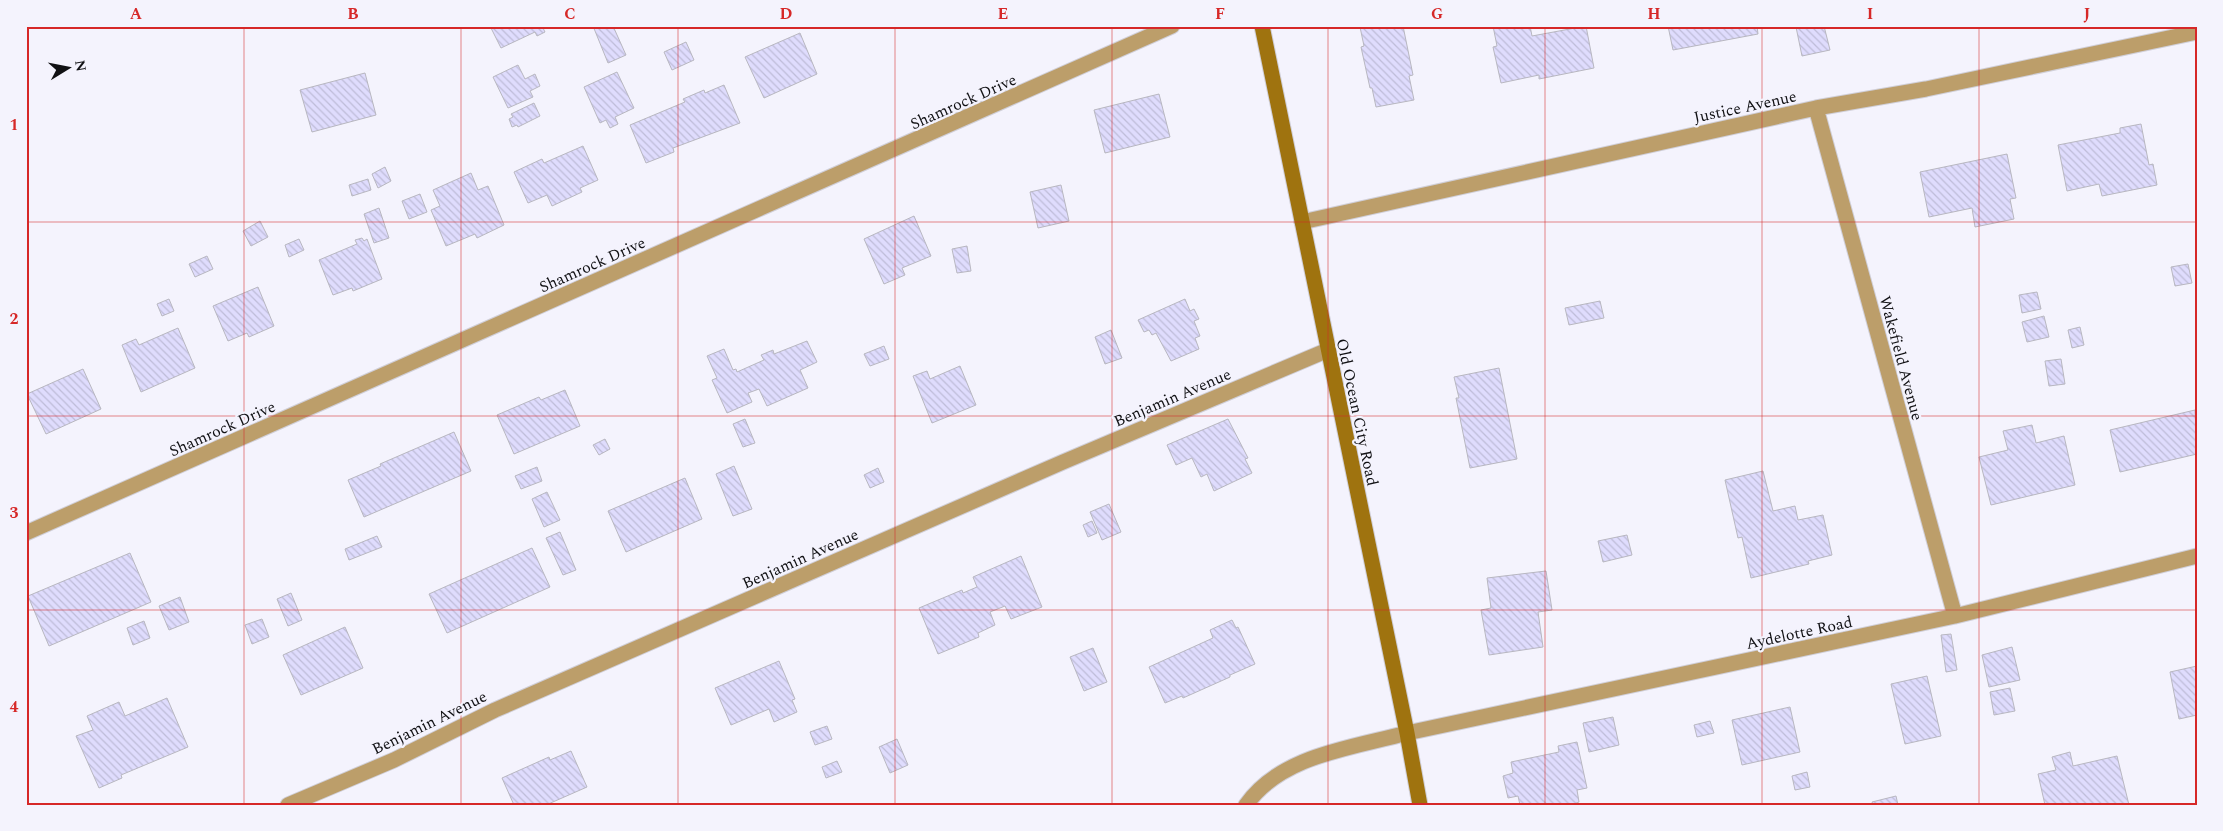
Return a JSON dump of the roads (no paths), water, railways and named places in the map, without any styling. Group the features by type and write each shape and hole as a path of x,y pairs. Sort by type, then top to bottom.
{"main road":[{"name":"Old Ocean City Road","path":"1262,26 1407,732 1420,805"}],"street":[{"name":"Shamrock Drive","path":"26,533 1172,26"},
{"name":"Justice Avenue","path":"1302,222 1816,108 1936,87 2197,32"},
{"name":"Wakefield Avenue","path":"1816,108 1955,616"},
{"name":"Benjamin Avenue","path":"288,805 394,760 504,706 1063,462 1328,350"},
{"name":"Aydelotte Road","path":"1407,732 1955,616 2197,556"},
{"path":"1246,805 1251,797 1286,769 1337,750 1356,747 1407,732"}]}
